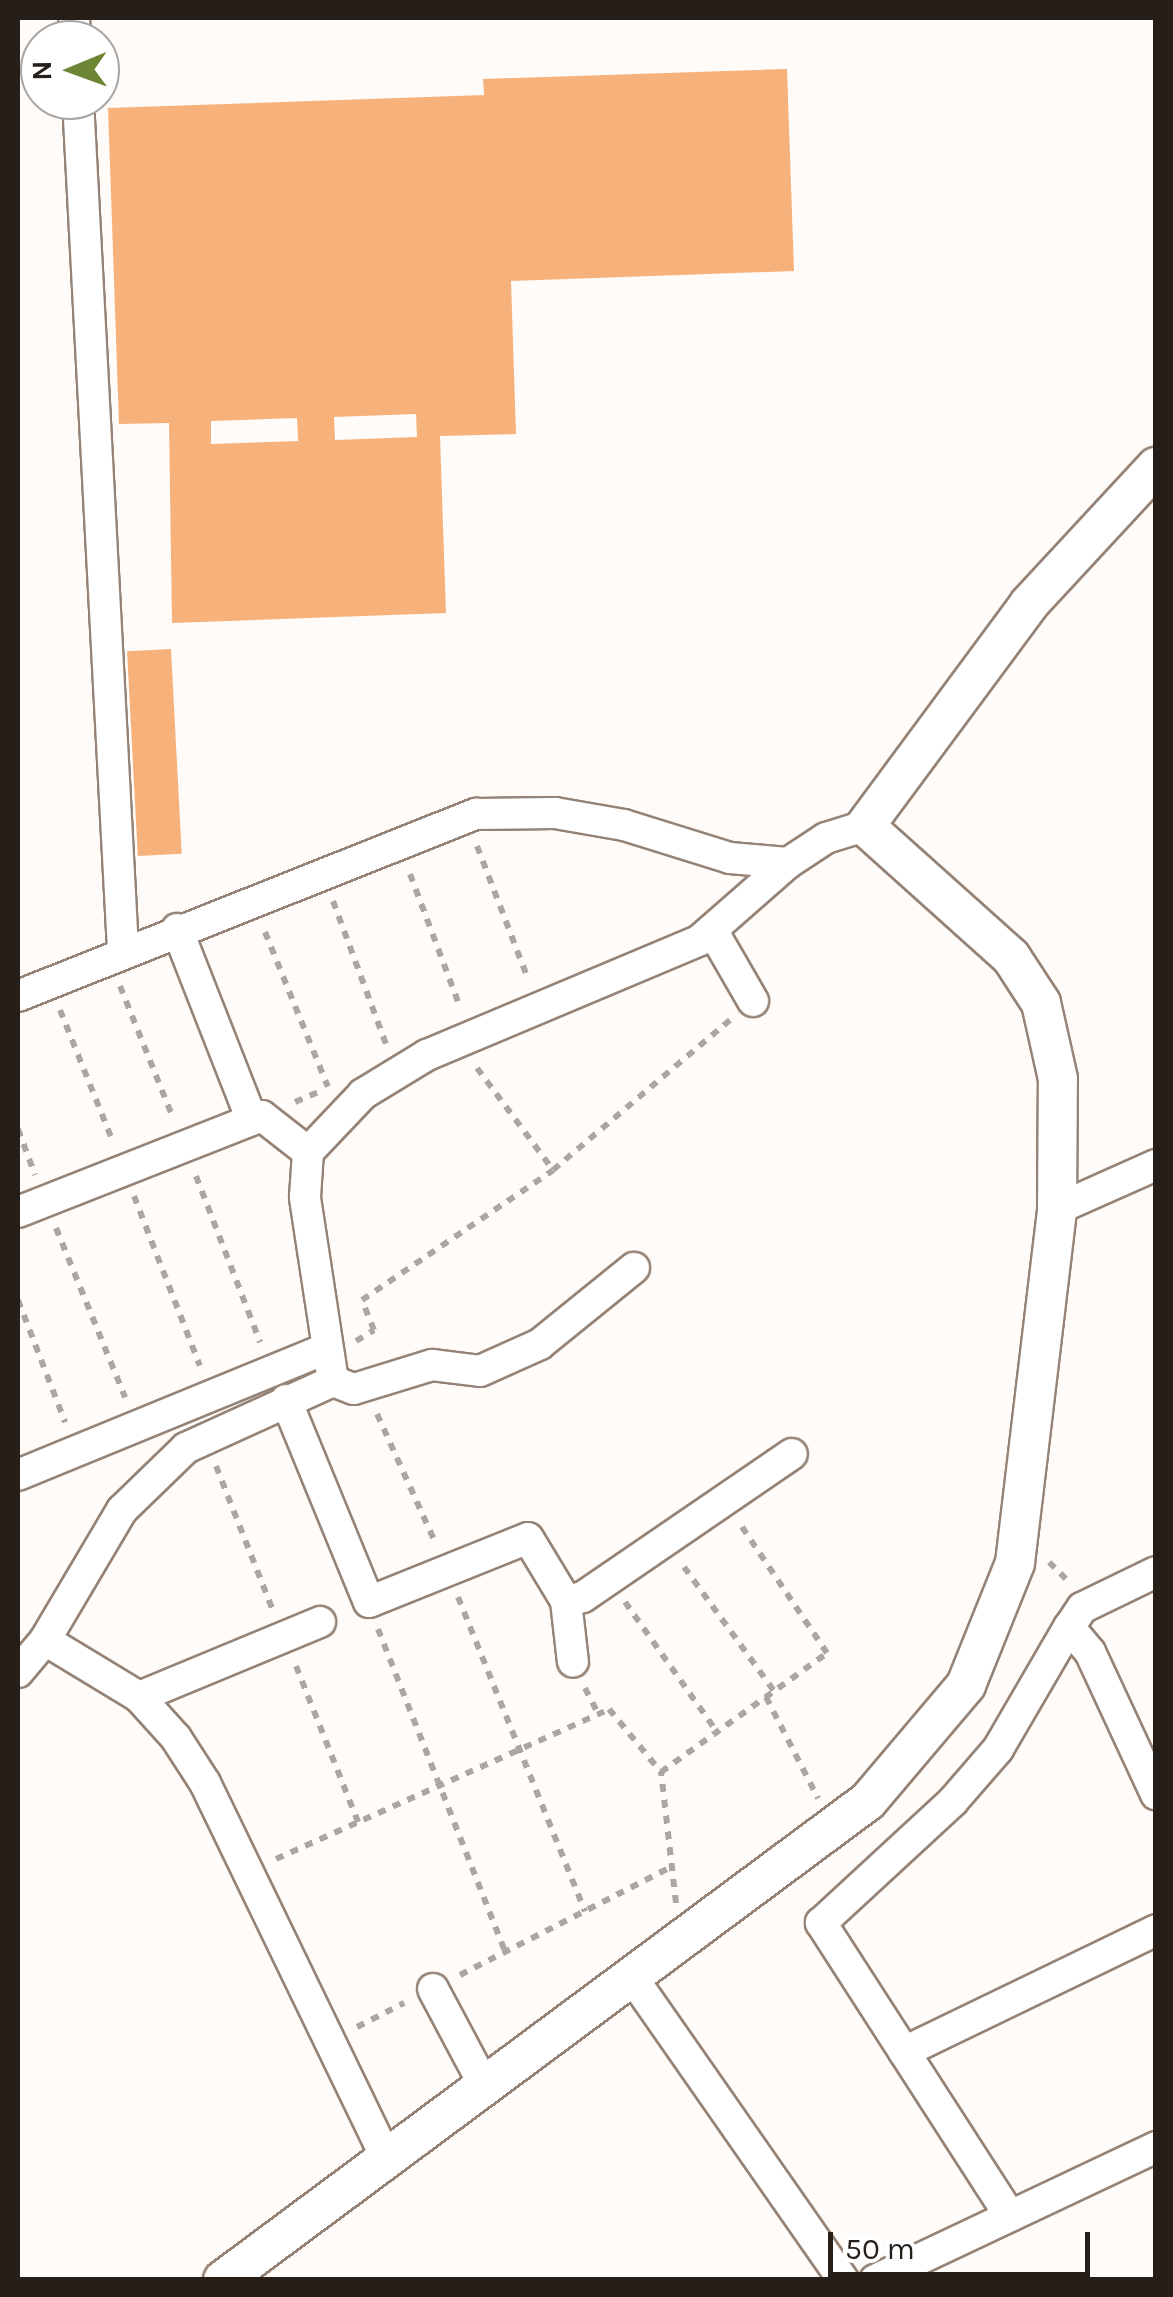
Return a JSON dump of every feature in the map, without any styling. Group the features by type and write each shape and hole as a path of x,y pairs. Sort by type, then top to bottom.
{"street":[{"path":"79,120 116,953"},
{"path":"336,1369 305,1197 308,1152 363,1094 398,1073 712,930 788,864 826,838 866,826 1028,604 1156,467"},
{"path":"18,996 116,953 466,818 554,813 624,825 730,858 788,864"},
{"path":"223,2280 634,1980 838,1824 908,1760 966,1685 1017,1550 1056,1209 1058,1079 1041,1003 1011,957 866,826"},
{"path":"177,929 252,1120"},
{"path":"712,930 753,1001"},
{"path":"31,1206 262,1116 308,1152"},
{"path":"1056,1209 1156,1164"},
{"path":"18,1475 272,1371 432,1365 480,1371 540,1344 634,1268"},
{"path":"18,1672 45,1640 122,1510 204,1439 286,1400 336,1369"},
{"path":"286,1400 368,1602 528,1538 566,1600 573,1662"},
{"path":"566,1600 609,1579 792,1454"},
{"path":"1010,2216 821,1923 953,1801 998,1749 1076,1617 1156,1572"},
{"path":"1076,1617 1156,1794"},
{"path":"139,1697 320,1622"},
{"path":"45,1640 139,1697 205,1784 386,2158"},
{"path":"904,2052 1156,1930"},
{"path":"634,1980 843,2280"},
{"path":"432,1989 485,2087"},
{"path":"875,2280 1156,2147"}],"path":[{"path":"466,818 539,1008"},
{"path":"399,844 466,1039 493,1098 506,1105 552,1170"},
{"path":"322,873 398,1073"},
{"path":"252,900 328,1088"},
{"path":"116,953 184,1146 272,1371"},
{"path":"48,982 212,1395"},
{"path":"585,1911 448,1570 378,1416 336,1369 374,1330 362,1300 552,1170 753,1001"},
{"path":"18,1129 31,1206 137,1426"},
{"path":"18,1300 76,1451"},
{"path":"204,1439 358,1822"},
{"path":"661,1772 827,1653 724,1500"},
{"path":"665,1541 774,1691"},
{"path":"1017,1550 1060,1566 1076,1617"},
{"path":"609,1579 717,1732"},
{"path":"368,1602 436,1787 506,1951"},
{"path":"766,1697 838,1824"},
{"path":"248,1872 609,1709 661,1772 676,1906 693,1935"},
{"path":"330,2041 672,1866"}],"building":[{"path":"787,69 794,271 511,281 516,434 440,436 446,613 172,623 169,423 119,424 108,120 120,120 120,108 484,95 483,79","holes":["416,414 417,437 335,440 334,417","297,418 298,441 211,444 211,421"]},
{"path":"171,649 182,854 138,856 127,651"}]}
